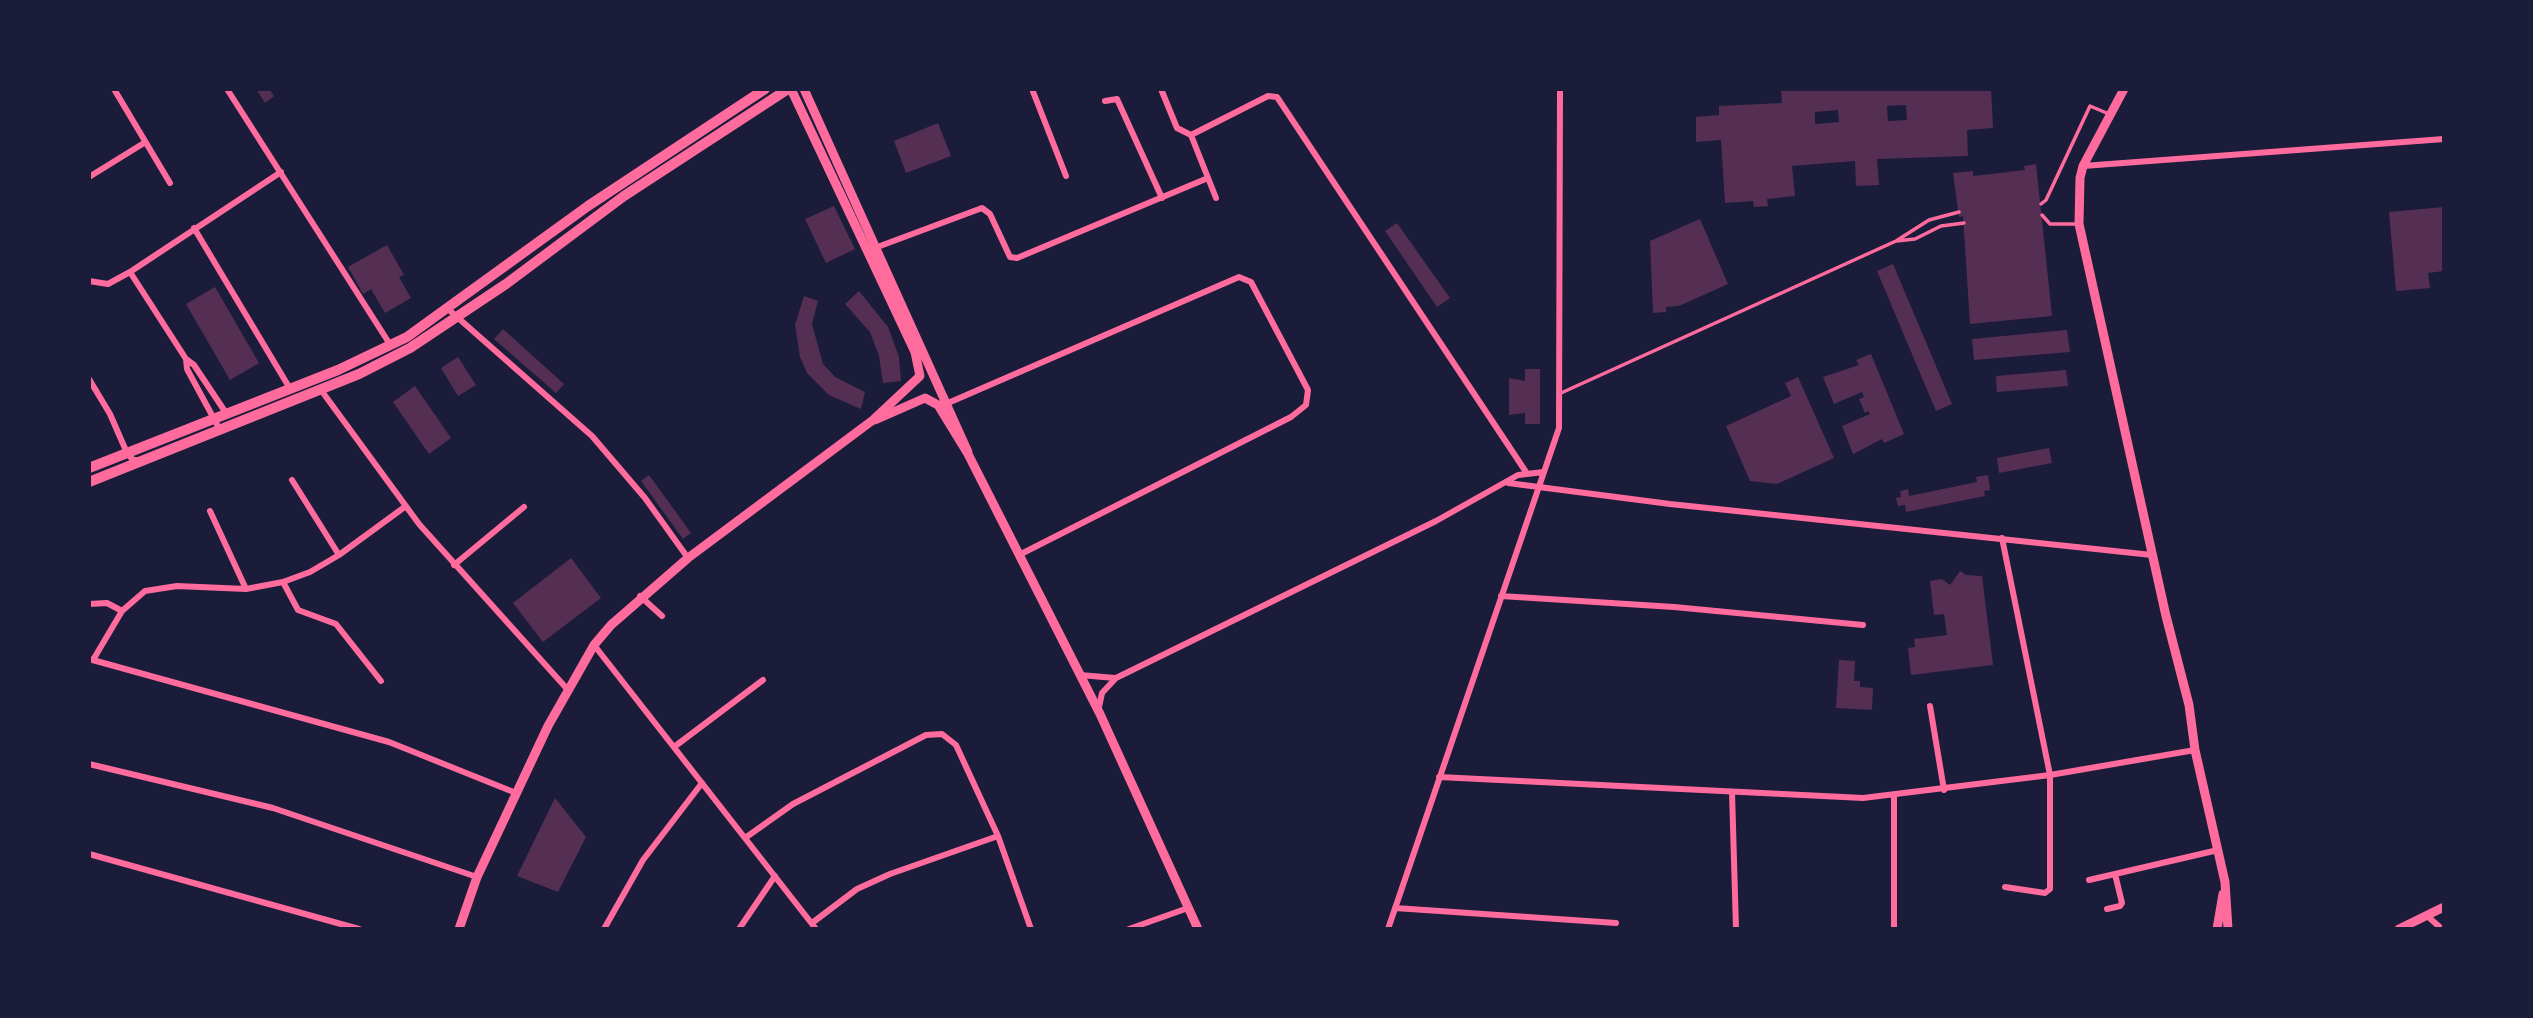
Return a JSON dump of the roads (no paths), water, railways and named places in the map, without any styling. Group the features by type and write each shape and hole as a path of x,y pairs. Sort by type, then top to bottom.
{"main road":[{"path":"89,468 289,387 338,370 391,346 448,309 594,202 765,89"},
{"path":"89,482 321,390 410,348 624,196 789,89 920,370 915,383 884,407 873,420 640,596 594,645 516,793 477,877 459,929"},
{"path":"804,89 968,447 968,454"},
{"path":"2124,89 2084,166 2080,178 2079,224 2152,555 2189,705 2196,750 2235,929"},
{"path":"873,420 890,415 914,401 925,398 934,400 968,454 1100,714 1198,929"},
{"path":"2217,929 2225,882"},
{"path":"2225,882 2228,929"},
{"path":"2399,929 2444,907"}],"street":[{"path":"114,89 170,183"},
{"path":"227,89 391,346"},
{"path":"1031,89 1066,176"},
{"path":"1161,89 1177,128 1191,135 1216,198"},
{"path":"1388,929 1559,428 1561,393 1557,323 1560,89"},
{"path":"1191,135 1268,96 1278,97 1526,472"},
{"path":"1105,101 1117,99 1162,198"},
{"path":"2084,166 2444,139"},
{"path":"89,177 144,143"},
{"path":"93,283 108,284 130,272 281,172"},
{"path":"868,257 876,248 982,208 990,214 1005,251 1010,257 1017,258 1208,178"},
{"path":"194,228 289,387"},
{"path":"130,272 186,359 194,365 226,413"},
{"path":"948,404 1239,277 1251,282 1308,390 1306,405 1291,417 1019,555"},
{"path":"448,309 592,436 645,498 688,558"},
{"path":"186,359 187,369 220,430"},
{"path":"89,379 110,414 127,453 133,460 145,460"},
{"path":"321,390 406,506 454,565 568,690"},
{"path":"1100,714 1102,692 1116,678 1526,472 1544,472"},
{"path":"292,480 339,555"},
{"path":"1508,483 2152,555"},
{"path":"406,506 339,555 310,572 283,582 246,589 160,587 145,591 122,611 91,660 389,742 516,793"},
{"path":"454,565 524,507"},
{"path":"210,511 246,589"},
{"path":"2002,538 2050,775 2050,889 2045,893 2005,887"},
{"path":"283,582 298,610 334,622 381,681"},
{"path":"640,596 662,616"},
{"path":"1501,596 1674,607 1863,625"},
{"path":"89,604 107,603 122,611"},
{"path":"594,645 814,926 857,889 890,874 998,836"},
{"path":"1080,675 1116,678"},
{"path":"674,747 763,680"},
{"path":"1930,706 1944,790"},
{"path":"745,838 793,804 935,733 956,745 998,836 1031,929"},
{"path":"1440,777 1732,792 1894,797 2050,775 2196,750"},
{"path":"89,764 273,808 477,877"},
{"path":"604,929 643,860 702,783"},
{"path":"1732,792 1736,929"},
{"path":"1894,797 1894,929"},
{"path":"2090,880 2218,850"},
{"path":"89,854 359,929"},
{"path":"2107,908 2120,906 2122,903 2115,874"},
{"path":"739,929 775,876"},
{"path":"1129,929 1188,908"},
{"path":"1395,908 1616,923"},
{"path":"2427,915 2442,929"}],"lane":[{"path":"2041,204 2046,200 2090,106 2109,114"},
{"path":"1561,393 1896,241 1928,220 1959,212"},
{"path":"2042,215 2050,224 2079,224"},
{"path":"1896,241 1915,239 1941,226 1964,223"}]}
